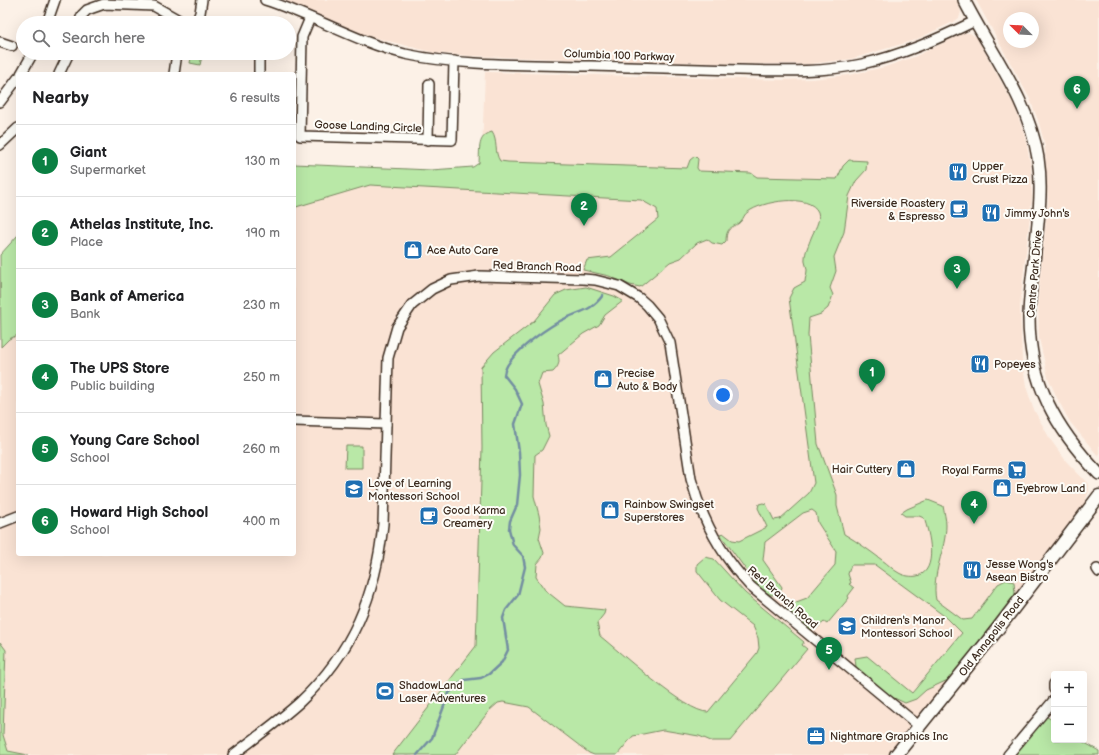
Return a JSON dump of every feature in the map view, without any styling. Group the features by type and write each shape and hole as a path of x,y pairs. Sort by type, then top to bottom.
{"main road":[{"name":"Old Annapolis Road","path":"896,755 1000,626 1099,496"}],"street":[{"path":"49,16 55,0"},
{"path":"199,16 202,0"},
{"name":"Columbia 100 Parkway","path":"265,0 379,47 421,57 454,61 715,70 793,72 862,64 898,55 934,41 975,21"},
{"name":"Centre Park Drive","path":"964,0 1018,98 1030,124 1038,157 1041,188 1029,320 1034,363 1056,420 1080,454 1099,474"},
{"path":"82,16 87,10 104,4 154,6 172,16"},
{"name":"Goose Landing Circle","path":"310,18 302,37 300,136 452,140 454,61"},
{"path":"0,42 12,46"},
{"path":"22,72 29,60"},
{"path":"61,72 66,60"},
{"path":"174,72 176,60"},
{"path":"259,72 260,60"},
{"path":"0,102 16,81"},
{"path":"428,140 429,84"},
{"path":"1,143 16,130"},
{"name":"Red Branch Road","path":"233,755 299,702 316,685 339,655 361,616 376,576 381,547 388,358 393,337 397,327 412,305 432,289 451,280 479,276 595,280 619,286 629,291 647,305 658,318 670,343 691,479 704,518 715,542 738,574 750,586 919,726"},
{"path":"296,421 386,424"},
{"path":"0,523 16,517"},
{"path":"1008,755 1051,704"}],"shaded area":[{"path":"283,0 957,0 961,12 959,18 953,22 915,40 851,59 809,64 747,64 472,56 435,53 365,35"},
{"path":"976,0 1099,0 1099,457 1070,422 1057,398 1048,377 1039,338 1038,297 1048,202 1045,146 1039,123 1030,99"},
{"path":"964,33 970,33 977,38 1015,107 1025,137 1031,166 1032,197 1020,306 1022,360 1026,386 1033,408 1050,439 1066,461 1088,484 1089,490 1085,503 979,643 888,755 0,755 0,343 16,336 16,556 296,556 296,202 348,176 481,176 485,72 782,80 813,79 849,75 885,67 914,57"}],"green space":[{"path":"191,60 201,60 200,65 190,63"},
{"path":"492,132 494,135 497,154 500,161 508,162 687,168 690,160 695,156 698,159 697,168 699,171 751,173 757,177 837,179 843,166 849,160 867,161 866,170 856,181 849,196 844,232 834,257 836,271 830,288 833,295 828,308 821,314 809,318 808,335 818,444 837,495 837,506 844,534 901,574 917,576 924,573 928,567 931,550 924,518 919,516 905,516 901,513 928,500 943,506 946,523 944,544 935,581 936,600 963,620 972,619 998,584 1006,580 1014,582 1015,594 950,679 926,690 916,699 905,703 890,696 856,667 855,658 867,656 912,693 962,633 947,618 875,565 851,565 848,574 851,583 849,584 854,588 848,596 849,598 827,624 824,622 816,629 807,629 786,611 788,605 807,598 835,565 836,551 818,523 816,513 812,510 803,513 765,542 763,560 782,587 780,594 771,595 760,589 720,534 723,533 732,540 739,541 767,527 758,508 759,504 766,504 774,520 780,519 809,493 814,483 789,298 794,288 805,282 807,270 805,261 806,253 819,219 818,212 813,206 806,202 785,201 774,202 755,208 747,213 739,223 729,229 726,236 726,241 722,245 712,243 707,239 697,243 681,258 670,262 640,287 630,285 609,276 583,270 587,260 611,257 658,219 657,209 641,200 370,185 296,207 296,164 431,170 473,167 479,163 480,144 487,134"},
{"path":"16,237 16,336 9,339 1,347 0,255"},
{"path":"586,287 614,296 623,301 605,315 599,325 583,334 558,355 559,362 557,368 553,372 542,373 538,384 544,404 546,425 549,436 542,450 535,455 534,496 541,528 539,538 544,553 537,564 536,577 545,590 565,606 605,610 604,614 597,623 600,636 653,680 685,703 698,710 708,712 757,653 759,648 758,638 753,626 720,600 697,571 697,564 705,557 714,559 745,593 804,642 802,645 807,649 730,741 711,741 699,736 663,730 633,736 617,755 594,755 589,753 529,707 503,702 498,703 489,711 455,755 392,755 476,646 482,448 481,367 494,352 534,321 555,295 566,290"},
{"path":"346,446 362,446 362,468 345,468"},
{"path":"0,642 6,650 3,735 8,751 28,755 0,755"},
{"path":"1042,714 1051,719 1051,743 1085,743 1099,751 1099,755 1008,755"}],"waterway":[{"path":"417,755 432,738 449,693 464,680 481,678 489,674 502,662 508,650 503,618 506,610 518,595 525,567 523,556 513,545 509,529 510,521 517,505 520,475 519,452 515,424 522,404 515,389 504,375 506,368 518,352 536,337 560,321 593,305 603,295"}],"place":[{"name":"Howard High School","path":"1077,109"},
{"name":"Upper Crust Pizza","path":"958,172"},
{"name":"Riverside Roastery & Espresso","path":"959,209"},
{"name":"Jimmy John's","path":"991,213"},
{"name":"Athelas Institute, Inc.","path":"584,226"},
{"name":"Ace Auto Care","path":"413,250"},
{"name":"Bank of America","path":"957,289"},
{"name":"Popeyes","path":"980,364"},
{"name":"Precise Auto & Body","path":"603,379"},
{"name":"Giant","path":"872,392"},
{"name":"Hair Cuttery","path":"906,469"},
{"name":"Royal Farms","path":"1017,470"},
{"name":"Eyebrow Land","path":"1002,488"},
{"name":"Love of Learning Montessori School","path":"354,489"},
{"name":"Rainbow Swingset Superstores","path":"610,510"},
{"name":"Good Karma Creamery","path":"429,516"},
{"name":"The UPS Store","path":"974,524"},
{"name":"Jesse Wong's Asean Bistro","path":"972,570"},
{"name":"Children's Manor Montessori School","path":"847,626"},
{"name":"Young Care School","path":"829,670"},
{"name":"ShadowLand Laser Adventures","path":"385,691"},
{"name":"Nightmare Graphics Inc","path":"816,736"}]}
